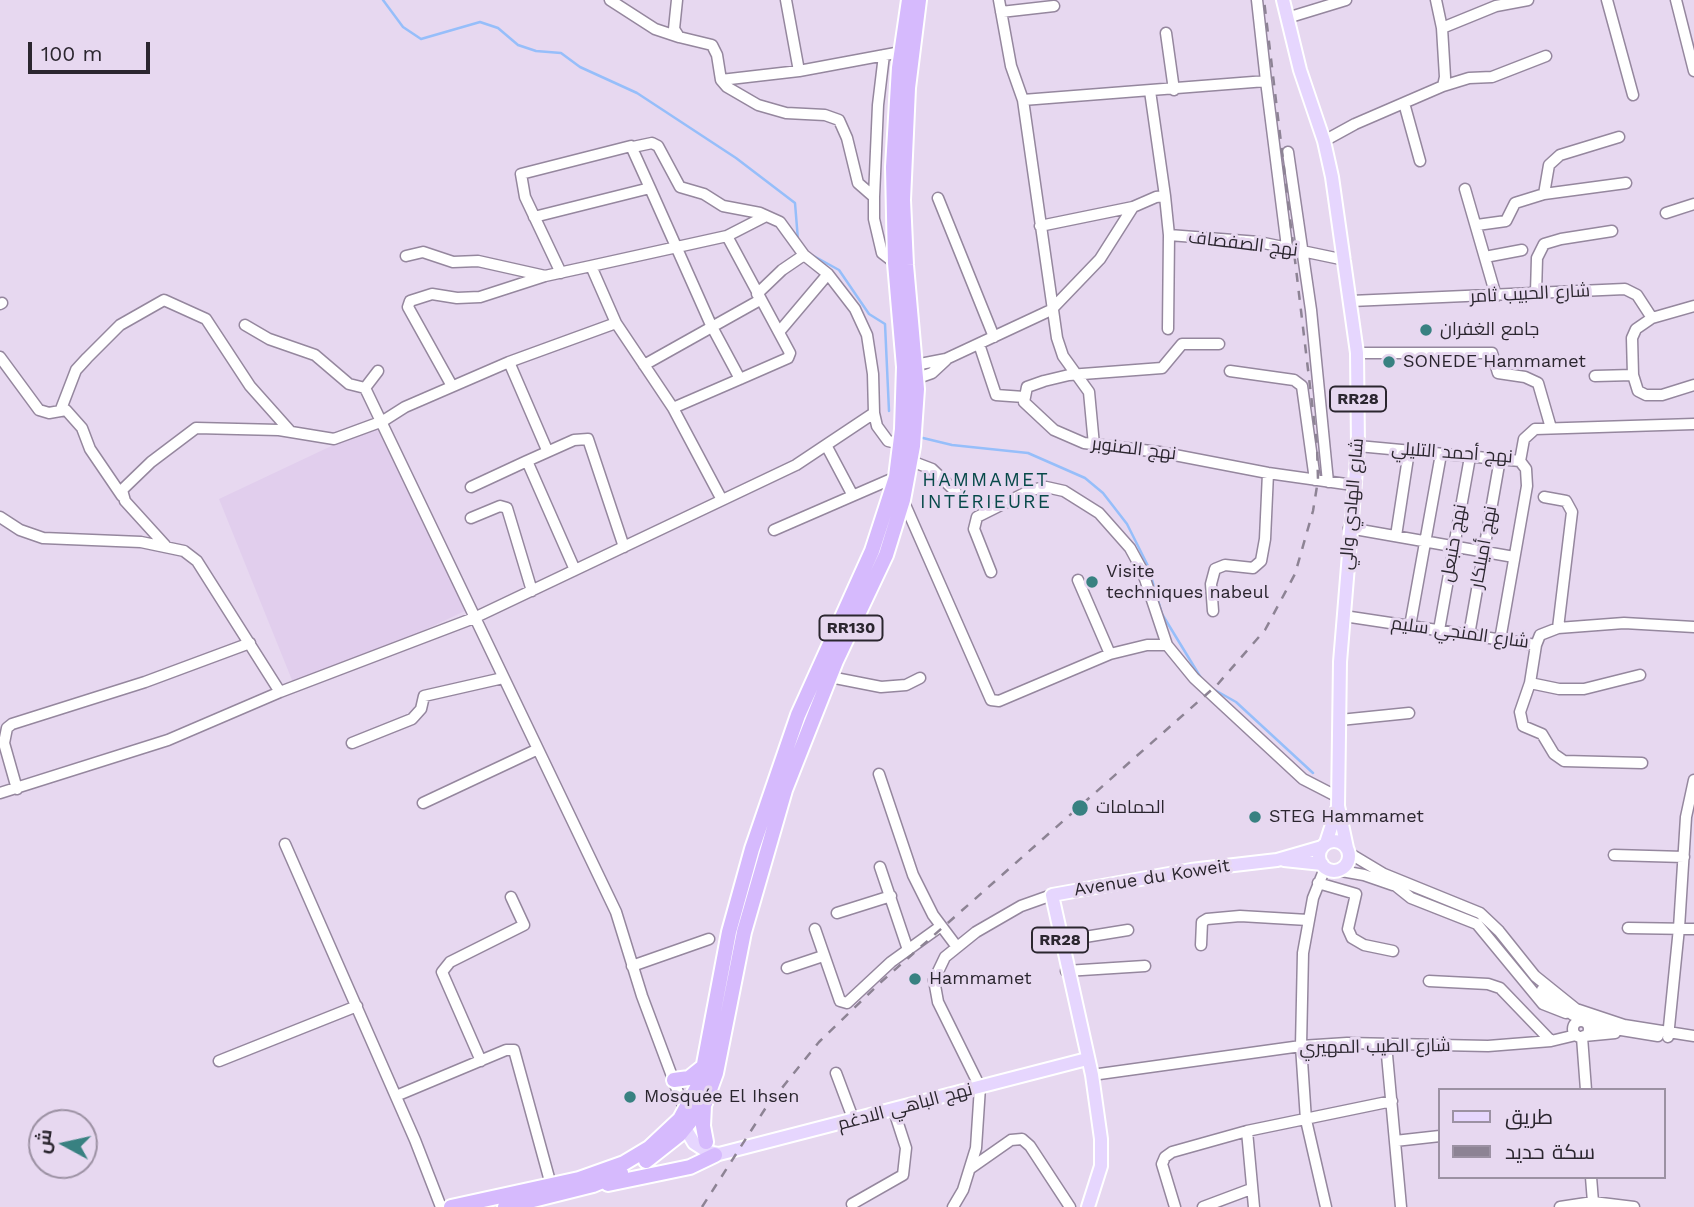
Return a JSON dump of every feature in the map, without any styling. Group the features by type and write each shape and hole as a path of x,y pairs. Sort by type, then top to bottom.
{"highway":[{"name":"RR130","path":"909,0 901,52 893,167 895,263 910,373"},
{"name":"RR130","path":"450,1207 551,1185 624,1163 649,1148 684,1116 705,1103 716,1073 744,932 785,790 830,677 886,555 903,500 911,461 908,438 910,373 904,200 908,88 919,0"},
{"name":"RR130","path":"505,1207 593,1185 656,1154 684,1116 705,1065 719,977 756,837 799,715 872,551 908,438"},
{"path":"674,1080 689,1078 705,1065"},
{"path":"705,1103 703,1126 706,1142"},
{"path":"593,1185 690,1167 719,1154"}],"main road":[{"name":"شارع الهادي والي","path":"1283,0 1300,70 1324,141 1346,260 1357,354 1358,446 1349,528 1344,616 1338,801"},
{"name":"RR28","path":"1328,867 1324,845 1338,801"},
{"name":"RR28","path":"1338,801 1348,851"},
{"path":"1338,841 1348,851 1346,864 1328,867 1277,860 1338,841"},
{"name":"Avenue du Koweit","path":"1088,1207 1098,1177 1102,1153 1092,1075 1066,971 1052,895 1191,870 1277,860"},
{"name":"نهج الباهي الادغم","path":"719,1154 894,1111 1087,1059"},
{"path":"684,1116 719,1154"},
{"path":"684,1116 694,1143 719,1154"}],"street":[{"path":"677,0 674,30 679,37"},
{"path":"786,0 799,71"},
{"path":"999,0 1011,66 1023,100 1051,310 1063,356 1089,392 1094,445"},
{"path":"1257,0 1287,247"},
{"path":"1287,18 1346,0"},
{"path":"1436,0 1442,28 1445,77 1443,86"},
{"path":"1442,28 1496,6 1528,0"},
{"path":"1607,0 1633,95"},
{"path":"1676,0 1694,71"},
{"path":"613,1 655,29 712,45 717,55 721,80 743,98 758,105 839,120 847,138 858,183 874,197"},
{"path":"1000,12 1054,6"},
{"path":"1166,33 1174,90"},
{"path":"721,80 799,71 901,52"},
{"path":"884,55 878,105 874,219 882,253 895,263"},
{"path":"1324,141 1443,86 1469,78 1492,77 1546,56"},
{"path":"1023,100 1266,81"},
{"name":"نهج الصفصاف","path":"1150,91 1166,196 1169,235 1287,247 1346,260"},
{"path":"1404,103 1420,161"},
{"path":"1544,194 1549,165 1554,159 1619,137"},
{"path":"561,273 521,187 521,174 652,143 658,146 680,187 696,190 723,206 766,216 789,230 804,255 828,274 855,309 867,335 873,366 874,413 881,431 888,441 908,438"},
{"path":"633,147 711,325 740,379"},
{"path":"1288,152 1322,397 1328,482"},
{"path":"1477,225 1506,221 1515,203 1544,194 1626,183"},
{"path":"534,217 650,188"},
{"path":"1465,189 1496,296"},
{"path":"1040,226 1133,206 1148,198 1166,196"},
{"path":"938,198 994,337"},
{"path":"1666,213 1694,204"},
{"path":"910,373 932,373 946,359 1051,310 1100,259 1133,206"},
{"path":"452,386 408,307 410,301 432,294 457,298 480,297 545,276 676,245 727,236 766,216"},
{"path":"1536,293 1537,258 1544,244 1612,231"},
{"path":"1168,330 1169,235"},
{"path":"673,408 788,358 789,349 727,236"},
{"path":"1485,257 1522,250"},
{"path":"406,256 423,252 453,262 478,261 545,276"},
{"path":"644,365 759,297 782,270 804,255"},
{"path":"591,266 616,323 673,408 722,500"},
{"path":"779,332 828,274"},
{"name":"شارع الحبيب ثامر","path":"1351,301 1625,289 1637,295 1652,318"},
{"path":"61,409 76,370 87,358 120,326 164,300 206,319 250,386 291,433"},
{"path":"1694,306 1652,318 1636,329 1632,338 1633,375 1639,391 1646,395 1662,395 1694,385"},
{"path":"122,496 127,483 196,428 291,433 334,439 383,421 452,386 509,362 616,323"},
{"path":"245,325 269,339 315,355 349,384 365,388 383,421 536,750 616,912 684,1116"},
{"path":"979,344 996,396 1024,397 1027,387 1032,384 1078,375 1163,368 1182,344 1219,344"},
{"path":"1357,354 1492,353 1498,373 1525,377 1538,383 1551,428"},
{"path":"0,357 39,410 49,413 66,410 82,428 90,449 122,496 165,545"},
{"path":"509,362 547,450"},
{"path":"365,388 378,371"},
{"path":"1230,372 1294,380 1303,386 1315,480"},
{"path":"1595,376 1633,375"},
{"name":"نهج الصنوبر","path":"1024,397 1026,407 1054,430 1064,436 1094,445 1159,452 1268,473 1353,485"},
{"path":"0,793 168,740 280,692 474,618 796,465 874,413"},
{"name":"نهج أحمد التليلي","path":"1358,446 1520,461 1527,434 1535,429 1694,424"},
{"path":"881,431 908,438"},
{"path":"471,487 547,450 582,437 588,439 624,547"},
{"path":"827,445 852,494"},
{"path":"1396,536 1409,451"},
{"path":"1410,626 1441,454"},
{"name":"نهج حنبعل","path":"1439,630 1470,457"},
{"name":"نهج أميلكار","path":"1469,635 1500,459"},
{"path":"527,461 575,570"},
{"path":"911,461 932,468 956,492"},
{"path":"1500,640 1527,486 1525,469 1520,461"},
{"path":"1213,611 1211,584 1215,569 1225,565 1253,568 1261,561 1265,538 1268,473"},
{"path":"774,530 896,477"},
{"path":"991,572 974,529 974,520 1031,490 1057,488 1099,513 1130,548 1142,570 1167,645 1216,701 1234,713 1292,769 1338,801"},
{"path":"1544,497 1566,501 1573,512 1558,628 1625,623 1694,626"},
{"path":"903,500 991,701 999,701 1110,654 1147,645 1167,645"},
{"path":"471,518 500,506 507,508 532,591"},
{"path":"0,517 20,530 43,538 165,545 184,551 197,561 280,692"},
{"path":"1349,528 1514,557"},
{"path":"1078,580 1110,654"},
{"name":"شارع المنجي سليم","path":"1344,616 1536,645 1540,635 1558,628"},
{"path":"17,789 4,743 7,729 12,724 145,682 250,643"},
{"path":"1536,645 1530,683 1520,712 1521,722 1546,737 1559,759 1568,762 1642,763"},
{"path":"1530,683 1559,689 1584,689 1640,675"},
{"path":"830,677 881,687 906,685 920,678"},
{"path":"352,743 412,719 421,709 424,696 503,678"},
{"path":"1340,720 1409,713"},
{"path":"423,803 536,750"},
{"path":"879,774 913,875 941,926 957,947"},
{"path":"1668,1034 1679,928 1686,817 1694,780"},
{"path":"285,844 396,1096 440,1207"},
{"path":"1348,851 1384,874 1491,922 1535,976 1582,1018 1668,1034"},
{"path":"1614,855 1684,857"},
{"path":"880,867 908,950"},
{"path":"1326,1207 1306,1120 1301,1046 1303,953 1318,883 1328,867 1364,875 1396,886 1411,898 1465,912 1487,933 1543,1004 1623,1032 1694,1036"},
{"path":"1318,883 1356,894 1348,929 1352,939 1364,945 1393,951"},
{"path":"953,1207 971,1168 976,1147 980,1087 935,992 934,980 938,968 957,947 999,917 1052,895"},
{"path":"837,913 891,896"},
{"path":"481,1061 442,972 450,961 524,925 511,897"},
{"path":"1201,945 1202,922 1207,919 1240,916 1308,920"},
{"path":"815,929 840,1001 847,1003 877,974 941,926"},
{"path":"1628,928 1694,929"},
{"path":"1060,941 1128,930"},
{"path":"632,966 709,939"},
{"path":"787,968 823,956"},
{"path":"1066,971 1144,966"},
{"path":"1430,981 1488,984 1500,988 1551,1041"},
{"path":"219,1061 356,1006"},
{"path":"1582,1018 1573,1027 1581,1036 1586,1088"},
{"name":"شارع الطيب المهيري","path":"1092,1075 1301,1046 1488,1046 1623,1032"},
{"path":"1386,1044 1401,1207"},
{"path":"396,1096 509,1049 516,1052 551,1185"},
{"path":"836,1073 854,1121"},
{"path":"1175,1207 1162,1164 1165,1157 1247,1131 1392,1101"},
{"path":"852,1204 903,1175 906,1148 894,1111"},
{"path":"1247,1131 1254,1207"},
{"path":"1395,1141 1438,1136"},
{"path":"971,1168 1011,1140 1022,1139 1030,1146 1070,1207"},
{"path":"1591,1179 1592,1202"},
{"path":"1203,1207 1251,1189"},
{"path":"1560,1207 1592,1202 1634,1207"}],"shaded area":[{"path":"380,423 465,611 296,690 219,499"}],"waterway":[{"path":"383,0 403,27 421,39 480,22 498,28 518,45 536,51 561,53 580,67 637,93 736,158 795,203 798,240"},
{"path":"810,254 839,270 869,314 885,324 889,411"},
{"path":"923,438 952,445 1028,453 1085,478 1103,493 1127,524 1148,566 1162,614 1201,678"},
{"path":"1213,689 1236,702 1313,773"}],"railway":[{"path":"702,1207 765,1109 819,1042 881,982 1217,685 1265,630 1295,574 1313,511 1318,480 1317,445 1264,0"}],"place":[{"name":"جامع الغفران","path":"1426,330"},
{"name":"SONEDE Hammamet","path":"1389,362"},
{"name":"Visite techniques nabeul","path":"1092,582"},
{"name":"الحمامات","path":"1080,808"},
{"name":"STEG Hammamet","path":"1255,817"},
{"name":"Hammamet","path":"915,979"},
{"name":"Mosquée El Ihsen","path":"630,1097"}],"district":[{"name":"HAMMAMET INTÉRIEURE","path":"986,491"}]}
